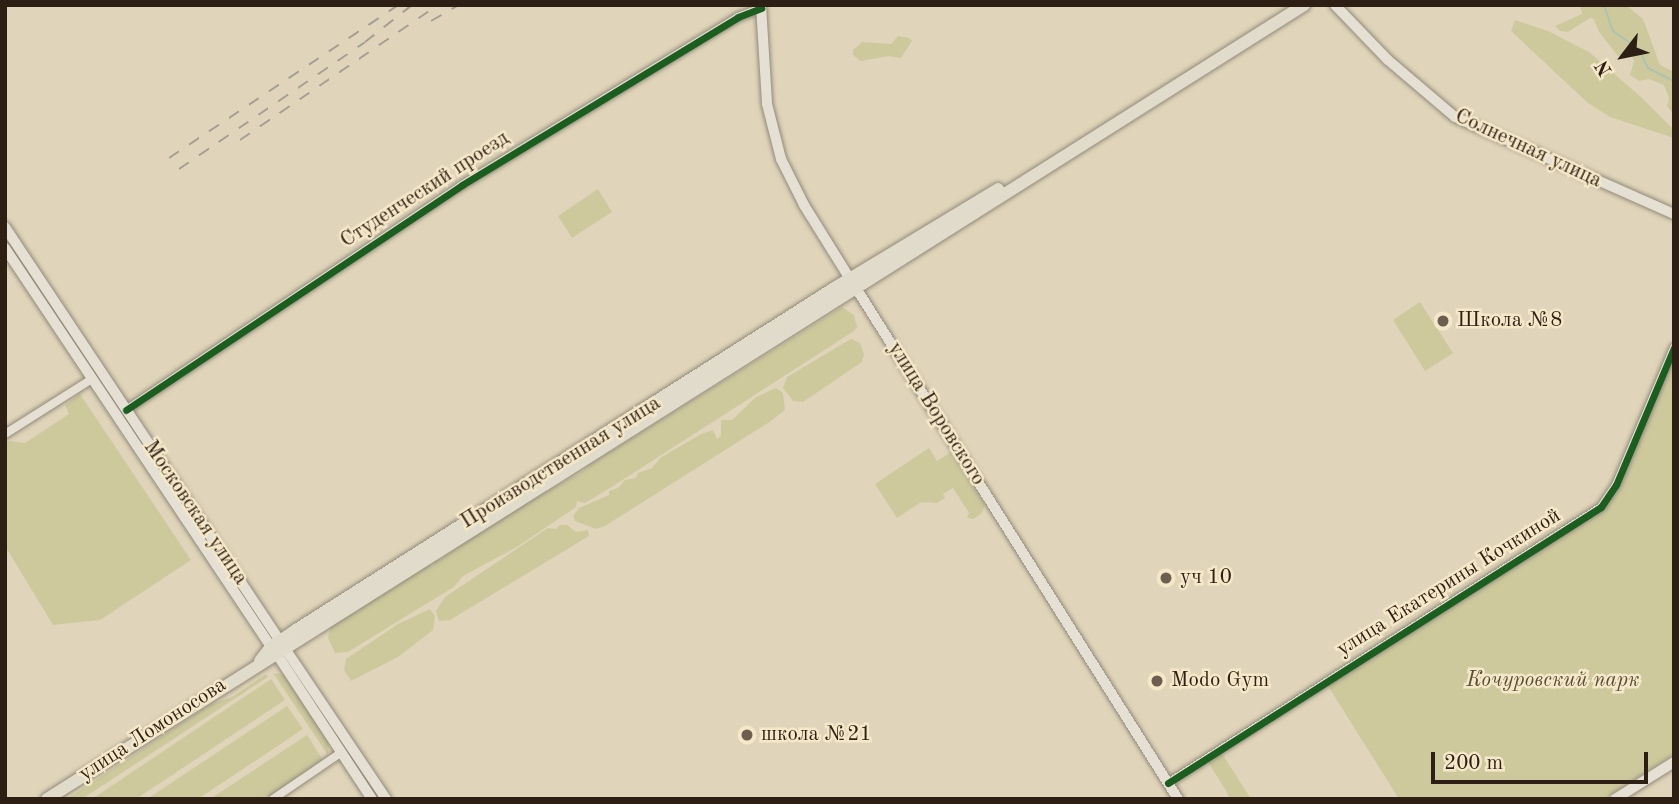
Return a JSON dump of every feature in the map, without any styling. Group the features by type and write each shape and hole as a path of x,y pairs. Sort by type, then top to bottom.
{"highway":[{"path":"1236,43 1289,5"},
{"path":"1236,43 1304,5"},
{"name":"Производственная улица","path":"279,649 1236,43"},
{"name":"улица Ломоносова","path":"47,799 279,649"}],"main road":[{"name":"Солнечная улица","path":"1335,5 1388,60 1455,117 1674,214"},
{"name":"улица Воровского","path":"761,7 767,104 780,159 804,205 1178,799"},
{"name":"Московская улица","path":"5,227 121,413 346,750 372,799"},
{"name":"Московская улица","path":"5,248 92,379 121,413"},
{"name":"Московская улица","path":"346,750 386,799"},
{"path":"1615,799 1674,762"}],"street":[{"name":"Студенческий проезд","path":"121,413 462,185 738,17 761,7"},
{"name":"улица Екатерины Кочкиной","path":"1168,783 1601,507 1616,485 1674,348"},
{"path":"5,434 92,379"},
{"path":"273,799 346,750"}],"green space":[{"path":"1580,5 1626,5 1643,19 1660,65 1674,72 1674,115 1667,106 1669,98 1664,85 1649,79 1639,81 1630,75 1634,61 1631,54 1618,56 1599,32 1594,19 1590,18 1568,32 1560,31 1555,26 1582,14"},
{"path":"1515,20 1548,31 1589,52 1674,130 1674,138 1610,117 1588,103 1511,31"},
{"path":"898,36 912,41 901,58 888,56 861,61 853,55 853,50 862,42 891,44"},
{"path":"598,189 612,212 572,238 558,216"},
{"path":"1420,302 1453,353 1425,371 1393,320"},
{"path":"842,307 854,315 857,327 854,331 610,488 585,503 577,501 576,507 517,547 463,576 454,587 348,652 335,653 328,638 331,623 359,611 363,605 427,565 433,566 435,559 440,560 492,522 580,473"},
{"path":"851,339 860,343 864,354 862,362 803,402 793,401 783,388 787,377"},
{"name":"Кочуровский парк","path":"1674,360 1674,754 1604,799 1399,799 1328,686 1603,511 1617,489"},
{"path":"776,388 783,393 785,410 771,421 605,526 596,529 575,521 573,516 579,508 609,495 609,491 618,488 625,480 636,478 638,473 652,468 660,458 701,434 713,430 717,439 721,436 721,420 732,420 756,397"},
{"path":"80,394 191,560 100,620 53,625 5,546 5,444 10,441 25,443 69,414 65,405"},
{"path":"929,448 937,461 951,452 985,505 981,514 973,519 967,518 969,513 953,488 943,494 945,498 937,503 921,502 897,518 875,484"},
{"path":"560,525 567,525 576,532 588,530 589,536 450,620 439,621 436,611 445,597 548,528 556,529"},
{"path":"430,609 435,616 433,630 398,657 351,681 344,670 346,659 398,624"},
{"path":"273,673 285,675 329,741 328,755"},
{"path":"266,674 268,677 82,799 67,799 211,704 232,697"},
{"path":"271,679 285,700 136,799 92,799"},
{"path":"287,706 303,729 198,799 147,799"},
{"path":"307,735 323,760 265,799 210,799"},
{"path":"1222,753 1251,799 1230,799 1208,762"}],"waterway":[{"path":"1604,5 1613,31 1639,49 1648,68 1674,81"}],"railway":[{"path":"169,158 398,5"},
{"path":"179,169 365,42 412,5"},
{"path":"240,140 438,5"},
{"path":"431,21 459,5"}],"cycle path":[{"path":"126,410 462,185 738,17 761,8"},
{"path":"1168,783 1601,507 1616,485 1674,348"}],"place":[{"name":"Школа №8","path":"1443,321"},
{"name":"уч 10","path":"1166,578"},
{"name":"Modo Gym","path":"1157,681"},
{"name":"школа №21","path":"747,735"}]}
